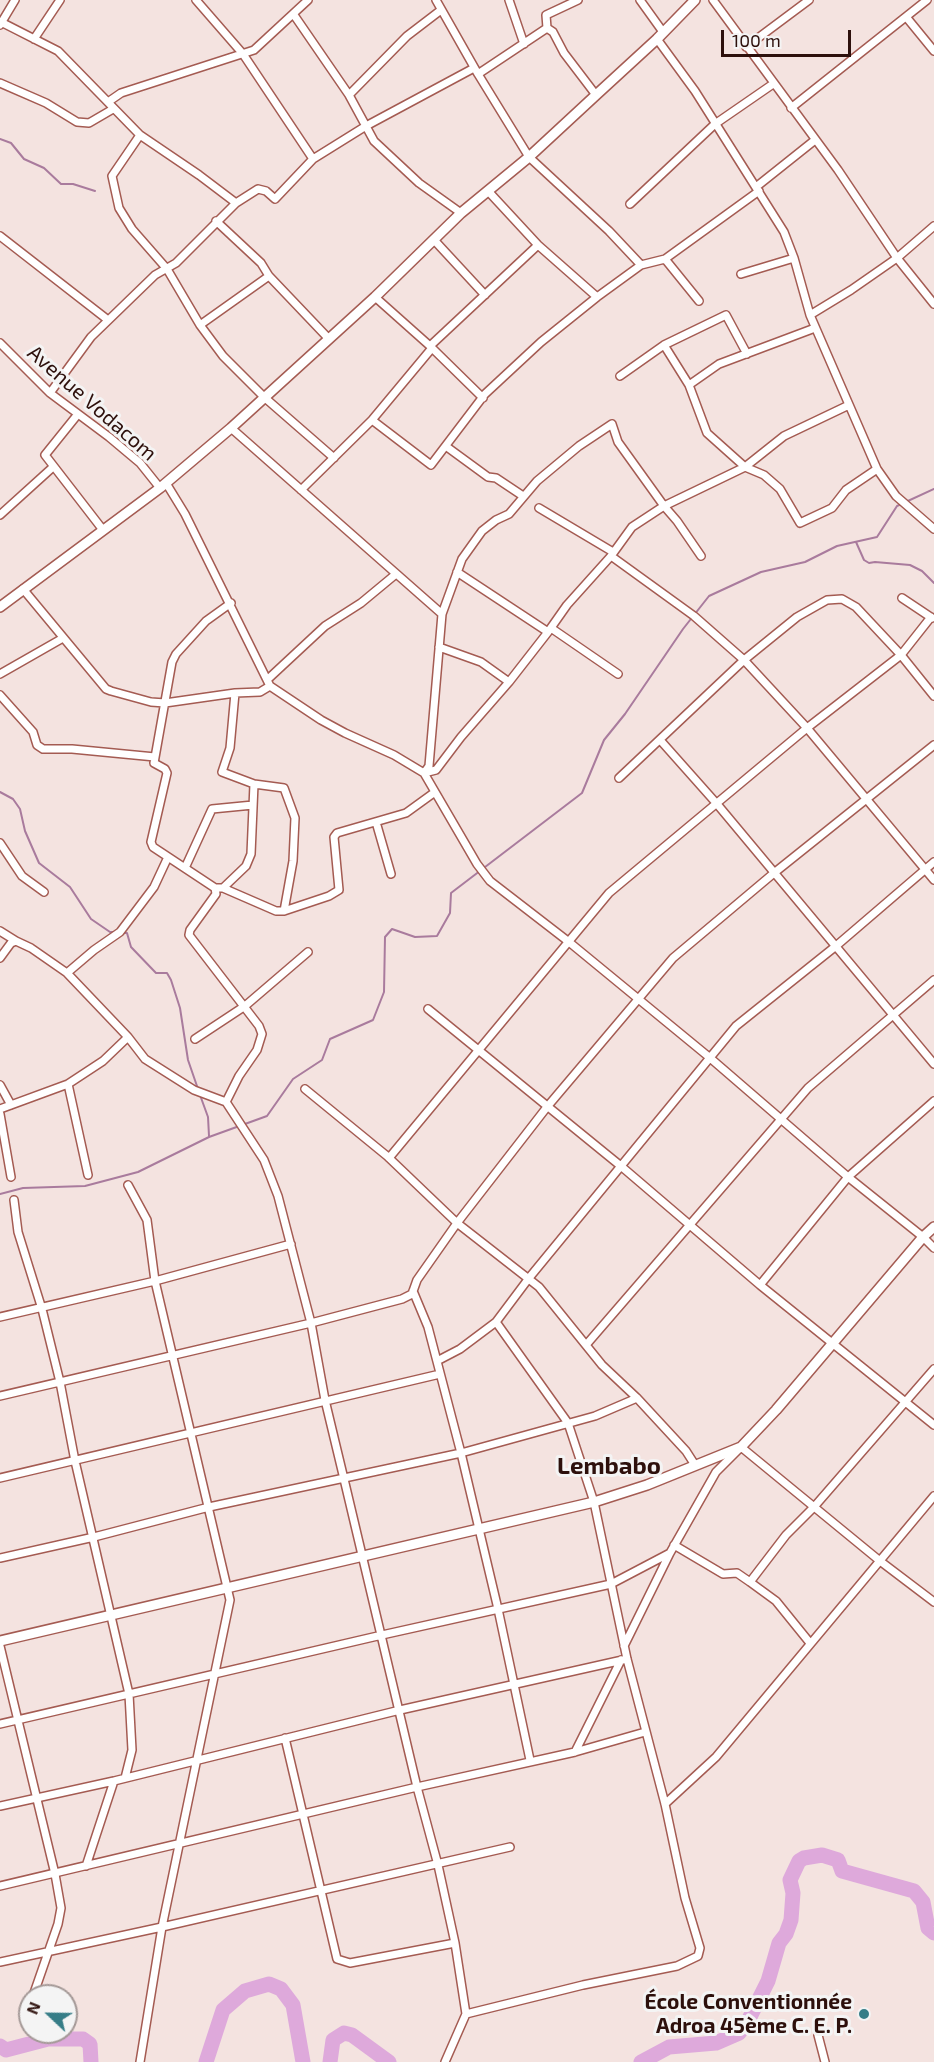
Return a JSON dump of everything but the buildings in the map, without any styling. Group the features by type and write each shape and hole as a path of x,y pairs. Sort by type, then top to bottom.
{"street":[{"path":"15,0 1,24 58,51 140,135 236,203"},
{"path":"34,39 60,0"},
{"path":"0,84 46,103 77,122 89,123 121,93 255,50 308,0"},
{"path":"436,0 529,157 641,264"},
{"path":"509,0 524,44"},
{"path":"578,0 546,15 548,28 596,95"},
{"path":"640,0 784,232 810,315 877,469 896,496 934,529"},
{"path":"2,601 23,590 163,486 231,428 375,297 462,213 529,157 695,0"},
{"path":"713,0 897,258 934,304"},
{"path":"746,47 809,0"},
{"path":"791,108 927,0"},
{"path":"199,1 243,54 314,159"},
{"path":"349,95 407,36 441,10"},
{"path":"294,15 349,95 374,141 419,183 462,213"},
{"path":"907,18 934,51"},
{"path":"50,393 91,337 155,275 176,263 236,203 258,189 266,191 275,199 314,159 366,126 476,71 548,28"},
{"path":"630,204 715,124 773,84"},
{"path":"140,135 112,176 119,208 132,229 167,268 200,325 223,356 264,398 334,458"},
{"path":"372,420 431,465 447,447 485,394 541,342 641,264 665,259 757,189 815,140"},
{"path":"488,191 538,245 597,297"},
{"path":"216,221 261,262 270,276 328,339"},
{"path":"810,315 897,258 934,226"},
{"path":"0,236 108,320"},
{"path":"435,241 485,295"},
{"path":"301,490 372,420 431,347 538,245"},
{"path":"741,274 794,258"},
{"path":"665,259 699,301"},
{"path":"200,325 270,276"},
{"path":"375,297 483,398"},
{"path":"620,376 664,345 726,315 747,354"},
{"path":"689,386 719,364 816,328"},
{"name":"Avenue Vodacom","path":"0,343 50,393 140,463 163,486 185,514 269,682"},
{"path":"664,345 689,386 707,433 745,467 764,475 780,489 800,523 832,508 846,489 877,469"},
{"path":"424,772 436,770 632,527 664,506 745,467 784,436 849,405"},
{"path":"78,414 45,455 103,530"},
{"path":"424,772 429,766 442,614 462,559 482,531 496,520 509,514 537,481 579,446 612,424 618,442 700,556"},
{"path":"231,428 442,614"},
{"path":"447,447 488,477 496,478 523,496"},
{"path":"0,514 54,467"},
{"path":"539,508 612,554 694,616 744,660 807,728 934,880"},
{"path":"457,572 618,674"},
{"path":"23,590 106,689 151,702 165,703 235,693 260,692 325,626 361,603 396,574"},
{"path":"389,1158 609,893 807,728 901,656 932,618 902,598"},
{"path":"619,778 661,741 744,660 812,608 827,600 842,599 856,607 934,696"},
{"path":"231,603 206,621 176,654 172,662 154,763 165,769 167,773 151,842 153,847 219,888 276,911 284,911 339,890 334,837 337,833 406,813 435,792"},
{"path":"0,675 63,638"},
{"path":"439,647 482,662 509,682"},
{"path":"269,682 321,720 424,772 489,881 638,999 934,1248"},
{"path":"235,693 230,748 222,772 254,784 284,788 295,818 293,861 284,911"},
{"path":"0,694 33,732 38,745 43,749 155,757"},
{"path":"661,741 717,804 934,1064"},
{"path":"0,1396 173,1357 402,1299 413,1291 417,1280 456,1222 547,1107 673,958 774,873 934,745"},
{"path":"226,1102 239,1076 257,1050 262,1034 260,1026 189,935 190,930 219,888 246,866 251,854 254,784"},
{"path":"185,868 212,809 254,805"},
{"path":"376,822 391,874"},
{"path":"0,843 22,876 44,892"},
{"path":"68,973 94,950 120,932 154,887 168,857"},
{"path":"437,1361 460,1349 496,1322 529,1278 736,1026 836,946 934,862"},
{"path":"0,931 31,948 68,973 145,1059 194,1090 226,1102 264,1160 278,1196 311,1323 344,1479 417,1787 438,1865 454,1943 466,2014 445,2062"},
{"path":"0,958 11,943 16,941"},
{"path":"195,1039 245,1006 308,952"},
{"path":"586,1345 808,1088 934,980"},
{"path":"428,1009 622,1167 760,1285 834,1342 934,1425"},
{"path":"11,1177 0,1112 11,1105 68,1084 103,1060 128,1038"},
{"path":"68,1084 88,1174"},
{"path":"0,1085 11,1105"},
{"path":"305,1089 389,1158 456,1222 529,1278 602,1365 637,1398 686,1451 695,1465"},
{"path":"760,1285 848,1176 934,1101"},
{"path":"128,1185 147,1220 155,1281 230,1600 162,1927 140,2062"},
{"path":"14,1200 18,1233 42,1308 60,1382 75,1461 129,1694 132,1750 125,1778"},
{"path":"624,1646 674,1545 716,1472 741,1447 934,1227"},
{"path":"0,1317 155,1281 291,1244"},
{"path":"413,1291 428,1327 461,1453 477,1529 498,1609 530,1760"},
{"path":"466,2014 583,1985 677,1966 698,1956 700,1948 685,1898 665,1804 624,1659 624,1646 594,1502 568,1423 496,1322"},
{"path":"750,1582 786,1535 814,1507 934,1369"},
{"path":"0,1478 440,1374"},
{"path":"0,1558 94,1537 209,1507 461,1453 595,1416 637,1398"},
{"path":"0,1641 594,1502 646,1485 741,1447"},
{"path":"741,1447 880,1561 934,1602"},
{"path":"665,1804 716,1757 934,1496"},
{"path":"674,1545 723,1574 737,1573 750,1582 776,1601 810,1643"},
{"path":"0,1724 611,1584 670,1553"},
{"path":"0,1646 55,1874 61,1908 58,1924 37,1984"},
{"path":"0,1806 114,1781 400,1710 624,1659"},
{"path":"575,1752 624,1659"},
{"path":"0,1886 530,1760 575,1752 645,1732"},
{"path":"285,1738 338,1959 350,1963 454,1943"},
{"path":"86,1866 114,1781"},
{"path":"0,1962 510,1847"},
{"path":"818,2035 825,2062"}],"waterway":[{"path":"0,139 11,143 24,159 44,168 61,184 73,184 95,191"},
{"path":"0,1194 23,1188 85,1186 138,1172 209,1137 267,1116 293,1079 322,1060 330,1039 373,1020 384,992 385,937 392,929 415,937 437,936 450,913 451,893 582,793 604,740 709,596 761,572 805,562 837,546 877,537 897,506 934,489"},
{"path":"856,542 864,560 869,563 910,565 922,571 934,583"},
{"path":"0,792 13,799 20,809 25,831 39,863 70,887 91,919 110,932 114,932"},
{"path":"123,933 127,933 131,947 156,973 167,973 171,980 180,1008 188,1060 198,1089"},
{"path":"200,1095 208,1117 209,1136"},
{"path":"641,2062 669,2047 716,2043 739,2033 747,2023 768,1981 779,1943 786,1934 791,1920 793,1893 790,1880 799,1861 804,1858 822,1855 838,1860 842,1871 914,1891 923,1902 928,1928 934,1933"},
{"path":"206,2062 223,2010 245,1991 269,1984 281,1989 293,2005 303,2062"},
{"path":"330,2062 333,2040 344,2033 352,2035 389,2062"},
{"path":"0,2046 6,2050 48,2039 83,2039 90,2044 91,2062"}],"place":[{"name":"École Conventionnée Adroa 45ème C. E. P.","path":"864,2014"}],"district":[{"name":"Lembabo","path":"609,1466"}]}
